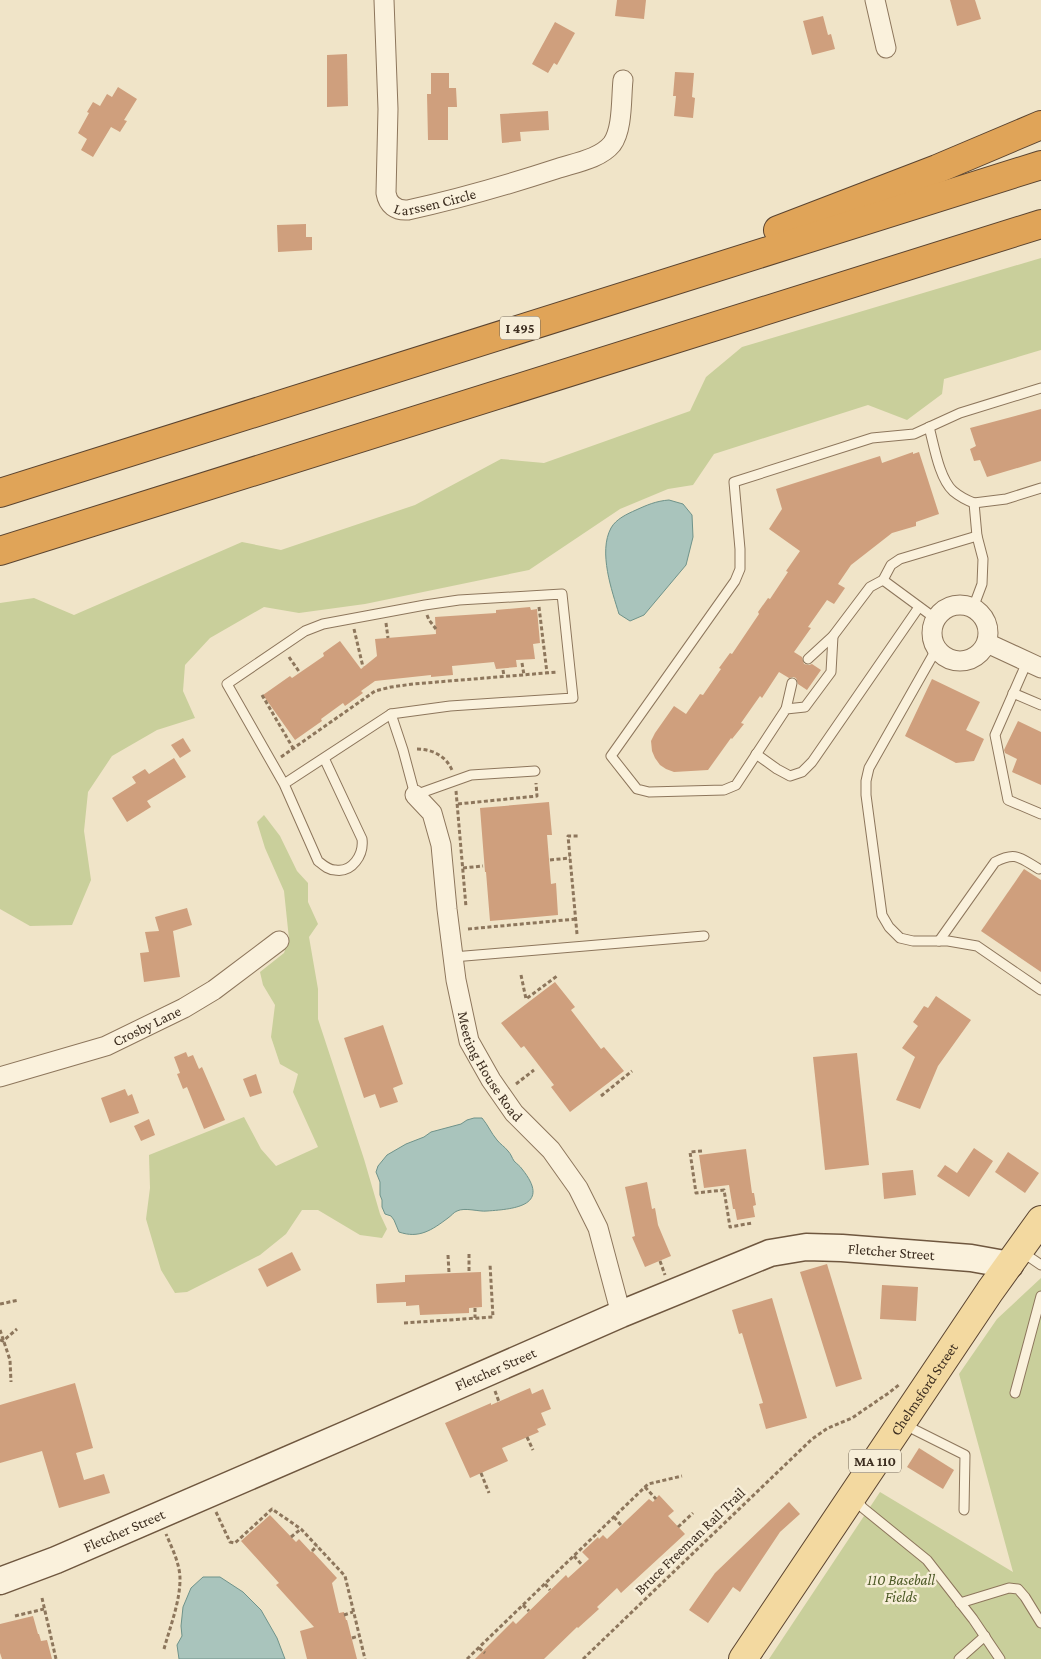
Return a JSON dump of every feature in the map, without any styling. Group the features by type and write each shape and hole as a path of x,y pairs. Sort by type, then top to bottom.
{"highway":[{"path":"480,341 937,169 1041,125"},
{"name":"I 495","path":"0,493 1041,165"},
{"path":"0,551 1041,224"}],"main road":[{"name":"Chelmsford Street","path":"743,1659 990,1291 1023,1260 1041,1220"}],"street":[{"name":"Larssen Circle","path":"384,0 388,109 386,193 390,204 400,210 456,200 542,174 592,157 603,151 612,143 618,131 623,80"},
{"path":"875,0 886,48"},
{"path":"956,605 965,605 973,608 980,612 988,626 987,643 976,656 968,660 950,659 937,648 932,634 936,619 941,612 956,605"},
{"path":"987,643 1034,665"},
{"name":"Meeting House Road","path":"415,795 432,813 442,845 456,980 469,1042 491,1080 514,1113 551,1150 578,1188 598,1228 621,1314"},
{"name":"Crosby Lane","path":"0,1077 106,1046 184,1008 214,990 279,942"},
{"name":"Fletcher Street","path":"0,1581 56,1560 621,1314 770,1253 806,1247 1023,1260"}],"lane":[{"path":"792,683 786,710 736,785 724,790 649,792 637,789 612,756 735,581 740,568 740,550 734,482 872,438 914,434 960,413 1041,388"},
{"path":"929,427 947,483 962,498 974,503 1006,499 1041,488"},
{"path":"973,608 982,584 984,559 977,536 974,503"},
{"path":"808,659 833,636 870,587 883,580 891,565 900,559 977,536"},
{"path":"883,580 936,619"},
{"path":"284,784 391,714 450,706 573,698 562,594 459,600 323,624 305,631 227,684 284,784 318,861 326,868 336,871 347,868 356,862 363,846 362,839 324,758"},
{"path":"756,754 790,776 802,772 812,762 920,607"},
{"path":"786,710 805,707 831,672 833,636"},
{"path":"937,648 869,768 866,781 866,795 882,915 889,928 900,938 914,942 938,942 977,946 1041,990"},
{"path":"1034,665 1013,693 995,735 1008,800 1041,814"},
{"path":"1013,693 1041,705"},
{"path":"391,714 415,795 471,775 535,771"},
{"path":"938,942 995,862 1006,856 1017,856 1038,870"},
{"path":"453,957 704,936"},
{"path":"1015,1394 1041,1296"},
{"path":"901,1423 965,1455 964,1510"},
{"path":"852,1496 863,1508 927,1560 985,1636 1000,1659"},
{"path":"960,1603 1009,1588 1018,1589 1041,1623"},
{"path":"959,1659 985,1636"}],"path":[{"path":"539,605 547,673"},
{"path":"351,619 363,667"},
{"path":"283,646 300,673"},
{"path":"522,664 524,675"},
{"path":"503,670 504,676"},
{"path":"262,695 293,748"},
{"path":"458,804 537,796 536,782"},
{"path":"577,934 568,836 578,836"},
{"path":"550,860 570,858"},
{"path":"463,868 483,866"},
{"path":"468,929 576,919"},
{"path":"521,975 526,999 557,976"},
{"path":"516,1084 534,1070"},
{"path":"601,1096 632,1072"},
{"path":"702,1150 690,1152 696,1193 724,1190 730,1227 752,1223"},
{"path":"470,1254 470,1272"},
{"path":"448,1255 449,1273"},
{"path":"404,1323 493,1317 490,1264"},
{"path":"0,1304 19,1300"},
{"path":"475,1308 476,1318"},
{"path":"2,1340 17,1329"},
{"path":"0,1330 10,1360 11,1382"},
{"name":"Bruce Freeman Rail Trail","path":"583,1659 812,1439 828,1428 852,1418 890,1392 902,1381"},
{"path":"494,1388 499,1402"},
{"path":"527,1437 533,1450"},
{"path":"481,1473 489,1493"},
{"path":"467,1659 648,1484 682,1476"},
{"path":"645,1487 656,1499"},
{"path":"215,1509 230,1542 235,1543 272,1509 301,1529 345,1576 365,1659"},
{"path":"678,1527 693,1513"},
{"path":"614,1517 621,1525"},
{"path":"291,1537 301,1529"},
{"path":"164,1532 177,1561 180,1579 178,1596 164,1649"},
{"path":"312,1551 317,1546"},
{"path":"574,1556 582,1565"},
{"path":"545,1584 550,1590"},
{"path":"42,1598 56,1659"},
{"path":"523,1605 529,1611"},
{"path":"15,1616 44,1609"},
{"path":"344,1614 353,1612"},
{"path":"496,1631 500,1634"},
{"path":"352,1638 359,1636"},
{"path":"479,1648 485,1654"}],"green space":[{"path":"1041,258 1041,350 944,379 942,394 907,420 868,405 714,454 693,485 668,489 620,509 529,570 365,604 299,613 264,607 210,638 185,665 183,691 195,718 157,730 112,756 88,792 84,831 91,880 72,925 30,926 0,909 0,603 34,598 74,615 242,542 281,550 415,505 501,459 544,463 690,411 706,377 742,347"},
{"path":"264,815 280,836 297,871 308,883 308,902 318,924 309,937 318,989 318,1019 380,1214 387,1229 382,1238 360,1235 318,1210 302,1210 286,1234 260,1255 187,1292 175,1293 161,1270 146,1219 150,1188 149,1155 244,1117 261,1149 276,1166 318,1147 293,1092 298,1074 280,1064 271,1037 275,1005 263,985 260,972 284,953 289,939 284,891 265,848 257,822"},
{"name":"110 Baseball Fields","path":"1041,1278 1041,1659 769,1659 880,1492 1013,1572 959,1374 997,1319"}],"water":[{"path":"669,500 683,504 692,515 693,537 686,565 644,615 630,621 619,614 613,594 606,560 607,538 613,525 622,517 648,505"},
{"path":"474,1118 482,1118 522,1169 530,1181 533,1190 532,1198 527,1203 509,1209 460,1210 431,1230 419,1234 399,1232 394,1220 391,1216 385,1214 382,1207 380,1182 376,1172 378,1166 387,1155 406,1144 431,1132 461,1124"},
{"path":"203,1577 220,1577 243,1592 261,1610 277,1638 285,1659 179,1659 177,1645 182,1636 183,1607 191,1588"}],"building":[{"path":"617,0 646,0 644,19 615,16"},
{"path":"950,0 975,0 981,19 957,26"},
{"path":"823,16 828,35 831,34 835,49 812,55 803,21"},
{"path":"555,22 575,33 557,65 554,63 548,73 532,64"},
{"path":"347,54 348,106 327,107 327,55"},
{"path":"675,72 694,73 692,97 695,98 693,118 674,116 676,96 673,96"},
{"path":"431,73 449,73 449,88 456,88 457,107 448,107 448,140 428,140 427,94 431,94"},
{"path":"118,87 137,99 124,120 127,121 120,132 111,127 93,157 81,150 87,139 78,133 93,102 100,106 107,94 112,97"},
{"path":"548,111 549,130 520,132 521,141 502,143 500,114"},
{"path":"306,224 306,237 312,237 312,250 278,252 277,225"},
{"path":"1041,409 1041,461 987,477 980,460 974,461 970,449 976,446 970,428"},
{"path":"913,452 913,454 919,452 939,514 916,522 916,526 892,533 851,565 838,584 845,588 834,604 827,600 808,627 811,628 794,652 802,657 804,664 812,664 821,670 807,690 798,684 796,678 789,678 779,672 762,698 760,696 741,723 744,724 731,738 708,770 674,772 660,765 652,751 651,741 655,733 674,706 686,714 700,694 703,695 721,669 719,668 730,653 732,654 759,614 758,612 768,598 770,599 800,551 769,529 782,509 776,489 880,456 882,463"},
{"path":"530,607 531,610 537,609 540,643 533,644 535,659 516,660 517,667 496,669 494,662 452,666 453,675 431,677 431,675 375,681 361,691 363,693 345,706 343,703 295,740 263,695 324,656 323,653 340,641 361,669 377,656 375,639 436,634 435,617 496,613 496,610"},
{"path":"932,679 980,702 966,730 984,739 974,761 956,763 905,736"},
{"path":"1018,721 1041,732 1041,785 1012,772 1017,759 1005,753 1004,750"},
{"path":"183,738 191,751 180,758 171,745"},
{"path":"174,758 186,777 147,801 151,807 127,822 112,798 136,783 132,777 145,769 149,774"},
{"path":"549,802 552,835 547,835 551,884 556,883 558,915 490,921 480,808"},
{"path":"1024,869 1041,880 1041,972 981,931"},
{"path":"187,908 192,925 173,931 180,977 144,982 140,953 149,952 145,932 159,931 155,917"},
{"path":"555,982 575,1007 571,1010 601,1049 604,1047 624,1071 570,1112 551,1087 554,1085 524,1046 521,1048 501,1023"},
{"path":"936,996 971,1020 938,1066 920,1109 896,1100 915,1057 902,1048 918,1026 913,1022 924,1006 928,1008"},
{"path":"383,1025 403,1084 393,1088 398,1102 380,1108 375,1094 364,1098 344,1038"},
{"path":"186,1052 188,1057 193,1055 199,1069 202,1067 225,1120 204,1129 187,1087 183,1089 177,1074 180,1073 174,1057"},
{"path":"857,1053 869,1165 825,1170 813,1057"},
{"path":"256,1074 262,1093 250,1097 243,1079"},
{"path":"125,1089 128,1096 132,1094 139,1113 110,1123 101,1098"},
{"path":"149,1119 155,1135 141,1141 134,1126"},
{"path":"974,1148 993,1161 969,1197 937,1176 945,1165 957,1173"},
{"path":"746,1149 752,1193 754,1193 756,1205 753,1206 755,1217 737,1220 729,1185 704,1188 699,1155"},
{"path":"1008,1152 1039,1173 1025,1193 995,1172"},
{"path":"913,1170 916,1195 884,1199 882,1173"},
{"path":"647,1182 652,1209 655,1208 658,1225 671,1256 645,1267 632,1237 635,1236 625,1187"},
{"path":"292,1252 301,1270 267,1287 258,1269"},
{"path":"827,1264 862,1379 836,1387 800,1272"},
{"path":"481,1272 482,1307 469,1308 469,1313 420,1315 419,1305 406,1306 406,1302 377,1303 376,1284 405,1282 405,1275"},
{"path":"882,1285 918,1287 916,1321 880,1319"},
{"path":"772,1298 807,1418 766,1429 759,1404 763,1403 742,1333 739,1334 732,1310"},
{"path":"75,1383 93,1448 76,1453 84,1480 104,1474 110,1493 59,1508 42,1451 0,1463 0,1405"},
{"path":"530,1388 532,1394 543,1389 551,1409 541,1413 546,1425 537,1429 539,1432 502,1448 508,1461 470,1478 445,1423"},
{"path":"919,1448 954,1470 943,1489 907,1467"},
{"path":"659,1495 674,1511 668,1516 685,1534 621,1593 617,1588 597,1607 599,1609 544,1659 475,1659 513,1621 516,1624 566,1575 568,1578 589,1559 582,1552 598,1537 599,1539 603,1535 607,1539 649,1499 653,1502"},
{"path":"789,1502 800,1514 780,1532 740,1592 733,1587 708,1623 689,1610 715,1573"},
{"path":"270,1515 296,1542 299,1539 312,1551 337,1578 332,1583 339,1613 344,1612 357,1659 307,1659 300,1631 314,1627 276,1585 279,1583 241,1541"},
{"path":"33,1616 41,1641 47,1640 52,1659 2,1659 0,1653 0,1624"}]}
